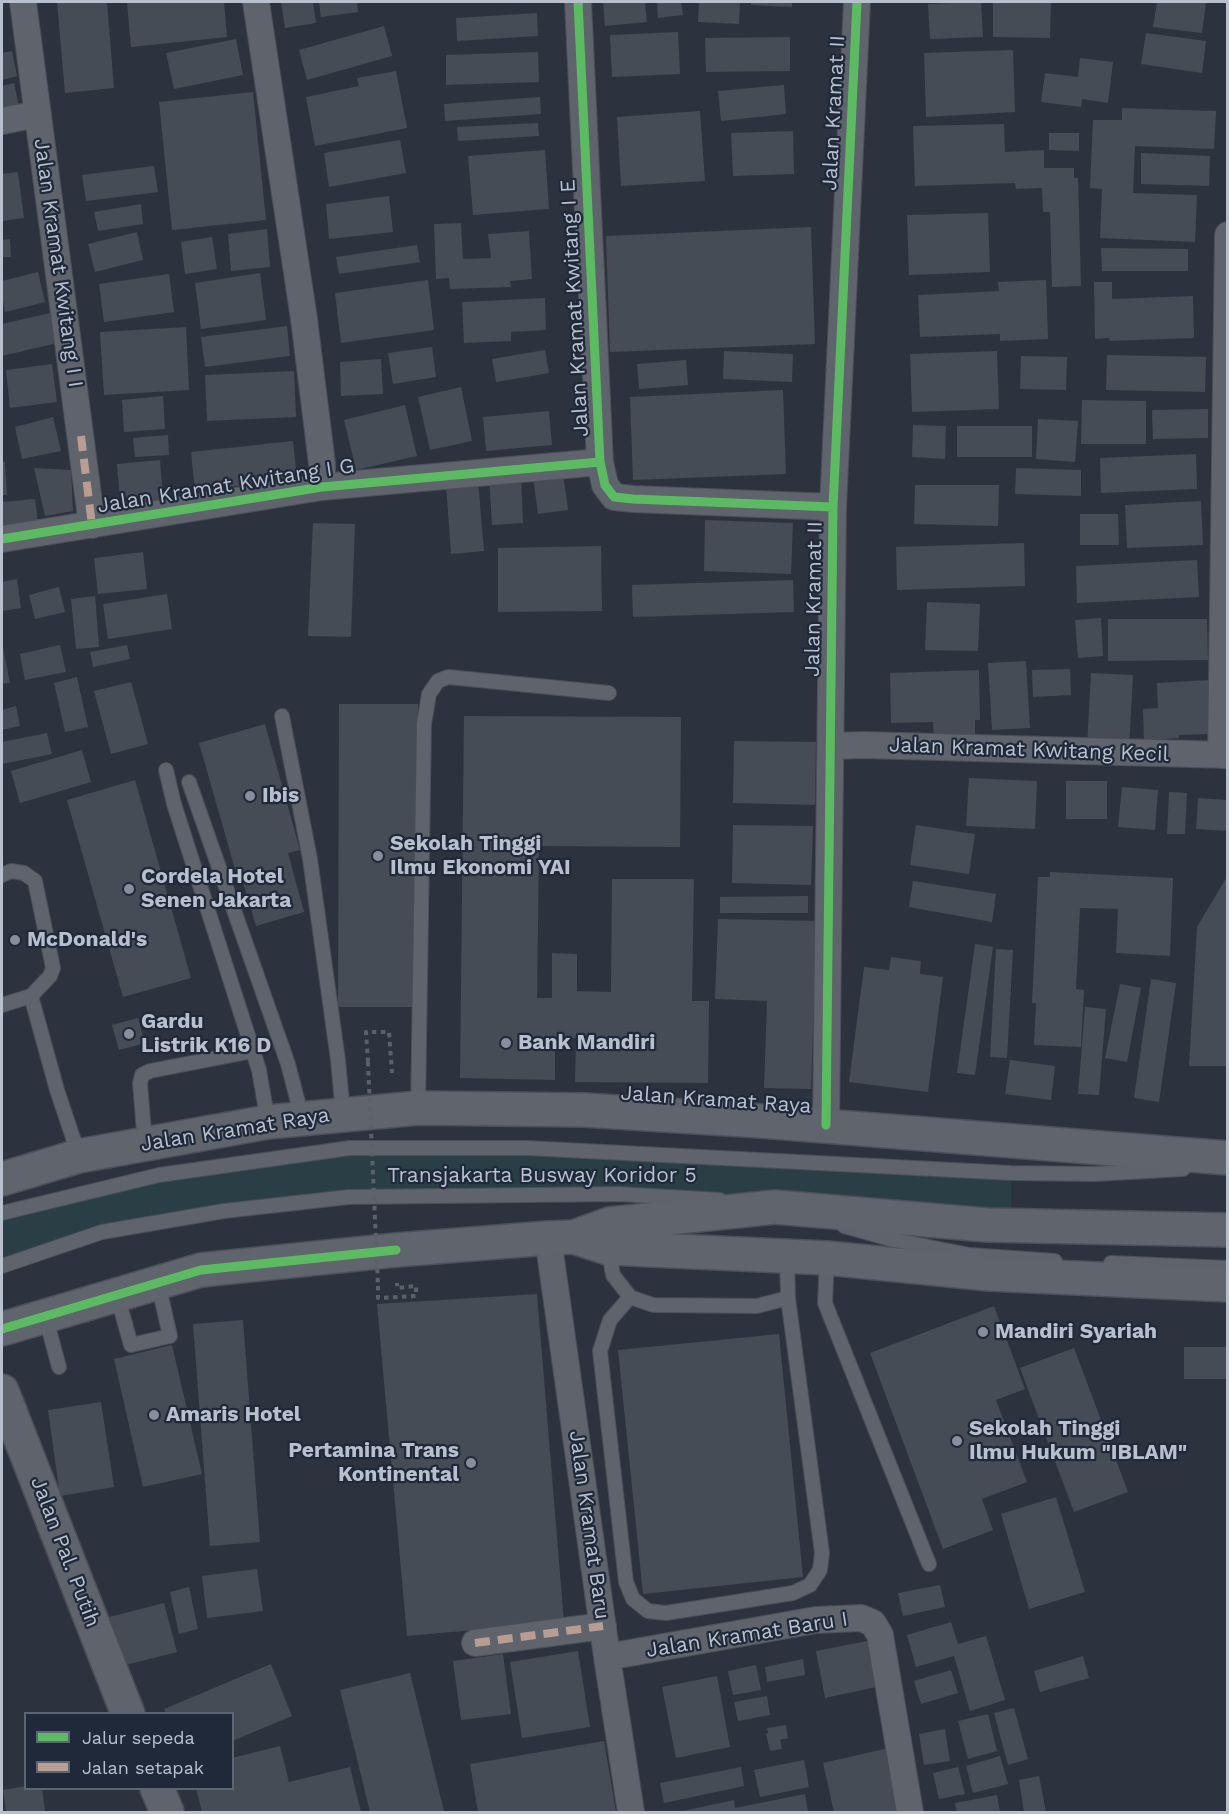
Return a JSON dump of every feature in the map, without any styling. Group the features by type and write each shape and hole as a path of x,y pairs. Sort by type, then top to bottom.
{"main road":[{"name":"Jalan Kramat Raya","path":"2,1179 79,1156 268,1122 418,1108 584,1110 826,1125 1227,1158"},
{"path":"2,1329 201,1270 396,1250 561,1238 610,1224 775,1207 987,1225 1227,1230"},
{"path":"561,1238 608,1248 827,1258 989,1274 1227,1285"}],"street":[{"name":"Jalan Kramat Kwitang I I","path":"23,2 92,525"},
{"name":"Jalan Kramat Kwitang I G","path":"255,2 304,319 322,464 322,487"},
{"name":"Jalan Kramat Kwitang I E","path":"578,2 600,462 605,485 614,497 834,507"},
{"name":"Jalan Kramat II","path":"826,1125 834,507 857,2"},
{"path":"2,121 38,114"},
{"path":"1224,755 1227,235"},
{"name":"Jalan Kramat Kwitang I G","path":"2,539 322,487 600,462"},
{"name":"Jalan Kramat Kwitang Kecil","path":"831,746 1224,755"},
{"name":"Jalan Kramat Baru","path":"561,1238 603,1626 631,1812"},
{"name":"Jalan Pal. Putih","path":"2,1391 128,1712"},
{"name":"Jalan Kramat Baru I","path":"607,1657 816,1620 861,1618 873,1623 880,1635 910,1812"},
{"path":"475,1643 603,1626"},
{"path":"158,1790 166,1812"}],"lane":[{"path":"418,1108 424,736 429,694 438,681 448,677 609,693"},
{"path":"282,716 310,859 338,1060 343,1114"},
{"path":"166,770 174,804 259,1070 268,1122"},
{"path":"189,782 288,1064 302,1118"},
{"path":"2,875 11,871 24,873 35,881 53,968 50,976 31,996 2,1005"},
{"path":"31,996 57,1090 79,1156"},
{"path":"145,1144 140,1083 142,1075 150,1071 253,1051"},
{"name":"Transjakarta Busway Koridor 5","path":"2,1213 159,1175 350,1149 527,1148 1011,1173 1095,1174 1227,1166"},
{"name":"Transjakarta Busway Koridor 5","path":"2,1266 102,1232 224,1211 349,1197 619,1194 708,1198 775,1207 894,1240 970,1256 1068,1262"},
{"path":"608,1248 613,1275 630,1297 653,1305 757,1306 788,1298"},
{"path":"630,1297 610,1320 600,1351 626,1582 633,1599 648,1611 666,1613 793,1593 810,1585 820,1570 822,1552 788,1298 787,1257"},
{"path":"827,1258 825,1304 929,1564"},
{"path":"1102,1263 1227,1268"},
{"path":"117,1295 131,1345 170,1335 158,1283"},
{"path":"45,1315 59,1367"}],"path":[{"path":"389,1032 366,1032 378,1298 416,1296 416,1286 397,1288"},
{"path":"377,1287 397,1281"},
{"path":"408,1281 420,1281"}],"green space":[{"path":"376,1149 1011,1173 1011,1225 708,1198 366,1197 92,1235 2,1266 2,1215 162,1174"}],"building":[{"path":"57,2 107,2 114,88 65,93"},
{"path":"127,2 224,2 227,37 131,47"},
{"path":"281,2 313,2 316,23 285,28"},
{"path":"319,2 357,2 358,12 321,17"},
{"path":"603,2 645,2 647,22 605,26"},
{"path":"657,2 681,2 683,15 658,18"},
{"path":"699,2 740,2 739,24 698,22"},
{"path":"751,2 792,2 792,7 751,5"},
{"path":"981,2 983,37 930,39 928,4"},
{"path":"993,2 1051,2 1050,38 993,37"},
{"path":"1157,2 1206,2 1202,33 1153,27"},
{"path":"537,13 538,36 457,41 456,18"},
{"path":"384,26 392,56 307,80 299,50"},
{"path":"678,32 680,74 612,77 610,35"},
{"path":"1146,33 1206,41 1202,73 1141,64"},
{"path":"790,37 790,71 706,72 705,38"},
{"path":"236,39 243,75 174,89 166,53"},
{"path":"1013,50 1015,112 926,117 924,53"},
{"path":"12,51 17,76 2,80 2,53"},
{"path":"538,52 539,82 446,85 446,55"},
{"path":"1080,58 1113,62 1108,103 1082,99 1081,107 1041,102 1045,73 1078,77"},
{"path":"396,71 407,128 315,146 306,97 359,86 357,78"},
{"path":"14,83 20,112 2,115 2,86"},
{"path":"784,85 786,114 721,121 718,91"},
{"path":"253,92 266,220 172,230 159,102"},
{"path":"540,97 541,114 445,121 444,104"},
{"path":"1122,108 1216,111 1214,149 1135,146 1133,193 1197,195 1195,242 1100,238 1102,189 1090,188 1093,120 1122,120"},
{"path":"700,111 705,181 621,186 617,117"},
{"path":"538,123 539,136 458,141 457,127"},
{"path":"1004,124 1005,152 1044,150 1044,168 1074,168 1074,178 1078,178 1081,286 1052,287 1050,212 1043,212 1042,188 1016,189 1015,183 915,186 913,126"},
{"path":"793,131 794,174 733,176 731,133"},
{"path":"1049,133 1079,133 1079,151 1049,150"},
{"path":"400,140 406,173 329,187 324,153"},
{"path":"545,150 549,209 473,215 468,156"},
{"path":"1141,153 1210,156 1209,186 1141,184"},
{"path":"154,166 158,192 86,201 82,175"},
{"path":"18,172 24,218 2,221 2,174"},
{"path":"389,196 393,232 329,239 326,204"},
{"path":"141,204 143,224 98,231 94,212"},
{"path":"988,213 990,272 909,275 907,215"},
{"path":"461,223 463,259 491,258 488,234 529,231 532,279 510,281 511,287 450,289 449,278 436,279 434,224"},
{"path":"811,227 815,344 610,352 606,236"},
{"path":"267,229 270,267 231,271 228,234"},
{"path":"137,232 143,260 95,272 88,244"},
{"path":"212,237 217,269 185,274 181,242"},
{"path":"10,239 11,257 2,257 2,240"},
{"path":"417,245 420,262 339,274 336,257"},
{"path":"1101,248 1188,249 1188,271 1102,271"},
{"path":"38,272 45,302 5,312 2,281"},
{"path":"260,273 266,320 201,329 195,283"},
{"path":"169,274 174,312 104,322 99,284"},
{"path":"428,280 434,330 341,343 335,293"},
{"path":"1046,280 1048,339 1000,341 1000,334 920,337 918,295 999,291 998,282"},
{"path":"1094,282 1112,282 1112,299 1193,296 1194,338 1110,341 1109,338 1095,339"},
{"path":"545,298 546,330 511,332 511,341 464,343 462,302"},
{"path":"50,313 57,343 2,356 2,324"},
{"path":"287,326 290,356 205,367 201,337"},
{"path":"186,327 189,390 104,395 100,332"},
{"path":"432,347 436,377 393,384 388,353"},
{"path":"545,350 549,373 496,382 492,359"},
{"path":"724,351 793,354 792,382 723,379"},
{"path":"997,351 999,409 912,412 910,354"},
{"path":"1107,355 1206,357 1205,392 1106,390"},
{"path":"1021,356 1067,357 1066,390 1020,389"},
{"path":"381,359 383,394 341,396 340,362"},
{"path":"686,360 688,385 639,389 637,364"},
{"path":"52,364 57,402 10,408 6,370"},
{"path":"294,371 296,417 207,421 205,375"},
{"path":"461,387 472,441 430,450 418,397"},
{"path":"783,390 786,474 633,480 630,397"},
{"path":"163,396 165,429 124,432 122,400"},
{"path":"1082,400 1146,401 1146,444 1081,444"},
{"path":"405,405 417,456 356,470 344,420"},
{"path":"1208,409 1208,438 1153,439 1152,410"},
{"path":"549,411 552,445 486,451 483,417"},
{"path":"53,417 61,451 22,459 15,427"},
{"path":"1038,419 1078,421 1075,462 1036,459"},
{"path":"913,425 946,426 945,459 912,457"},
{"path":"957,426 1032,426 1032,457 957,457"},
{"path":"168,435 169,455 135,457 133,438"},
{"path":"293,441 297,479 195,491 191,452"},
{"path":"1196,454 1197,489 1101,493 1100,458"},
{"path":"160,460 164,509 121,512 117,464"},
{"path":"2,462 5,462 7,495 2,495"},
{"path":"34,468 71,470 73,511 45,516"},
{"path":"1016,468 1081,470 1081,496 1015,494"},
{"path":"563,473 568,510 538,514 533,477"},
{"path":"521,474 523,523 492,525 489,476"},
{"path":"478,481 484,551 451,554 446,484"},
{"path":"915,485 999,485 998,526 914,524"},
{"path":"35,499 39,530 2,534 2,502"},
{"path":"1201,501 1203,545 1127,548 1125,505"},
{"path":"1080,514 1118,514 1119,545 1080,545"},
{"path":"705,520 793,523 791,574 704,571"},
{"path":"313,523 355,524 351,637 308,636"},
{"path":"1024,543 1025,586 897,590 896,547"},
{"path":"601,546 602,611 498,612 498,548"},
{"path":"143,552 147,589 98,594 94,558"},
{"path":"1197,560 1199,597 1077,603 1076,566"},
{"path":"17,579 21,608 2,611 2,582"},
{"path":"793,580 794,612 633,617 632,585"},
{"path":"59,587 65,612 35,619 29,595"},
{"path":"167,594 172,629 108,639 103,604"},
{"path":"95,596 99,647 76,649 71,599"},
{"path":"927,602 980,604 978,651 925,650"},
{"path":"1101,618 1103,656 1078,658 1075,620"},
{"path":"1108,619 1207,619 1208,660 1108,661"},
{"path":"2,643 10,683 2,684"},
{"path":"60,645 66,672 25,680 20,654"},
{"path":"127,645 130,659 93,667 90,652"},
{"path":"1026,661 1030,728 992,730 988,663"},
{"path":"1070,669 1071,695 1033,697 1032,670"},
{"path":"979,670 980,720 975,720 975,737 934,739 933,722 891,723 890,673"},
{"path":"1091,673 1133,675 1129,749 1087,747"},
{"path":"77,677 88,727 65,732 54,683"},
{"path":"1209,680 1211,734 1179,735 1179,738 1144,740 1143,709 1158,708 1157,683"},
{"path":"131,682 148,744 111,754 94,691"},
{"name":"Sekolah Tinggi Ilmu Ekonomi YAI","path":"339,704 418,704 417,1007 338,1007"},
{"path":"16,706 20,726 2,730 2,710"},
{"path":"464,716 681,717 680,847 539,846 537,998 552,998 552,953 577,954 577,991 611,992 612,879 694,879 692,1001 709,1001 708,1083 575,1082 576,1038 555,1038 555,1080 460,1078"},
{"name":"Ibis","path":"265,724 300,850 288,853 304,912 256,926 239,868 235,869 199,743"},
{"path":"47,733 52,754 2,764 2,742"},
{"path":"734,741 816,742 815,805 733,803"},
{"path":"82,750 91,782 20,803 11,771"},
{"path":"969,778 1037,781 1035,829 966,826"},
{"name":"Cordela Hotel Senen Jakarta","path":"135,780 191,978 123,997 67,800"},
{"path":"1066,781 1107,781 1107,819 1066,819"},
{"path":"1122,787 1158,790 1155,830 1118,827"},
{"path":"1169,792 1187,793 1185,834 1167,834"},
{"path":"1198,798 1228,800 1228,831 1196,829"},
{"path":"733,825 813,826 811,885 732,883"},
{"path":"916,825 975,834 969,874 910,865"},
{"path":"1050,872 1173,878 1170,956 1116,953 1118,909 1080,908 1076,989 1084,990 1081,1047 1034,1045 1036,1003 1032,1003 1038,877 1050,877"},
{"path":"1228,875 1228,1066 1189,1066 1197,927"},
{"path":"913,881 996,894 992,922 909,907"},
{"path":"808,896 808,913 720,913 720,897"},
{"path":"718,919 817,921 811,1089 764,1088 767,1001 715,999"},
{"path":"975,944 993,947 975,1075 957,1073"},
{"path":"996,949 1013,950 1007,1058 990,1057"},
{"path":"891,957 921,961 920,974 943,977 928,1092 849,1082 864,967 889,970"},
{"path":"1151,979 1176,983 1159,1102 1134,1098"},
{"path":"1120,984 1141,988 1127,1062 1105,1058"},
{"path":"1085,1007 1106,1009 1099,1095 1078,1094"},
{"name":"Gardu Listrik K16 D","path":"138,1018 145,1043 119,1050 112,1025"},
{"path":"1010,1060 1055,1066 1051,1100 1005,1094"},
{"name":"Pertamina Trans Kontinental","path":"537,1294 564,1622 407,1636 377,1304"},
{"name":"Sekolah Tinggi Ilmu Hukum \"IBLAM\"","path":"994,1306 1025,1389 996,1400 1027,1482 982,1499 993,1530 943,1549 870,1353"},
{"path":"243,1320 260,1542 210,1546 193,1324"},
{"path":"779,1334 803,1577 643,1594 618,1350"},
{"path":"172,1345 202,1474 143,1487 114,1359"},
{"path":"1184,1347 1228,1347 1228,1379 1184,1379"},
{"path":"1074,1348 1128,1492 1074,1512 1020,1368"},
{"path":"101,1402 114,1487 60,1496 48,1410"},
{"path":"1056,1497 1085,1592 1029,1609 1001,1514"},
{"path":"257,1569 263,1611 207,1618 202,1576"},
{"path":"940,1585 945,1607 903,1616 898,1593"},
{"path":"189,1587 198,1629 179,1634 170,1592"},
{"path":"164,1603 177,1652 121,1666 109,1617"},
{"path":"951,1622 958,1644 986,1636 1005,1700 970,1711 954,1656 916,1667 907,1635"},
{"path":"877,1639 886,1685 825,1698 816,1651"},
{"path":"578,1651 590,1727 522,1738 510,1662"},
{"path":"503,1654 511,1714 461,1720 453,1661"},
{"path":"1083,1656 1089,1678 1040,1692 1034,1671"},
{"path":"803,1659 805,1675 767,1682 765,1667"},
{"path":"271,1664 292,1716 234,1740 234,1712 165,1712 164,1709"},
{"path":"756,1665 761,1690 733,1695 728,1671"},
{"path":"951,1670 958,1693 921,1704 914,1681"},
{"path":"410,1673 444,1811 370,1812 340,1690"},
{"path":"717,1676 730,1747 676,1758 662,1687"},
{"path":"767,1696 770,1715 738,1721 734,1702"},
{"path":"1014,1708 1028,1759 1008,1765 994,1713"},
{"path":"988,1714 997,1751 968,1759 958,1721"},
{"path":"786,1725 788,1738 780,1740 782,1749 770,1751 767,1728"},
{"path":"945,1729 950,1761 924,1765 919,1734"},
{"path":"604,1741 616,1812 478,1812 470,1764"},
{"path":"280,1746 289,1782 350,1767 361,1812 202,1812 196,1790 234,1790 234,1758"},
{"path":"893,1747 908,1812 834,1812 823,1763"},
{"path":"1000,1756 1008,1784 973,1793 966,1766"},
{"path":"804,1760 809,1787 760,1797 754,1770"},
{"path":"741,1767 744,1786 664,1803 660,1783"},
{"path":"958,1767 965,1794 939,1799 933,1773"},
{"path":"1039,1776 1046,1812 1024,1812 1019,1780"},
{"path":"24,1786 24,1790 42,1790 45,1812 6,1812 3,1790"},
{"path":"805,1794 808,1812 678,1812 734,1800 735,1808"},
{"path":"997,1795 1000,1812 957,1812 955,1803"}],"marked path":[{"path":"81,436 92,525"},
{"path":"475,1643 603,1626"}],"cycle path":[{"path":"578,2 600,462 605,485 614,497 633,499 833,507"},
{"path":"826,1125 833,507 857,2"},
{"path":"2,539 322,487 600,462"},
{"path":"2,1329 201,1270 396,1250"}],"place":[{"name":"Ibis","path":"250,796"},
{"name":"Sekolah Tinggi Ilmu Ekonomi YAI","path":"378,856"},
{"name":"Cordela Hotel Senen Jakarta","path":"129,889"},
{"name":"McDonald's","path":"15,940"},
{"name":"Gardu Listrik K16 D","path":"129,1034"},
{"name":"Bank Mandiri","path":"506,1043"},
{"name":"Mandiri Syariah","path":"983,1332"},
{"name":"Amaris Hotel","path":"154,1415"},
{"name":"Sekolah Tinggi Ilmu Hukum \"IBLAM\"","path":"957,1441"},
{"name":"Pertamina Trans Kontinental","path":"471,1463"}]}
